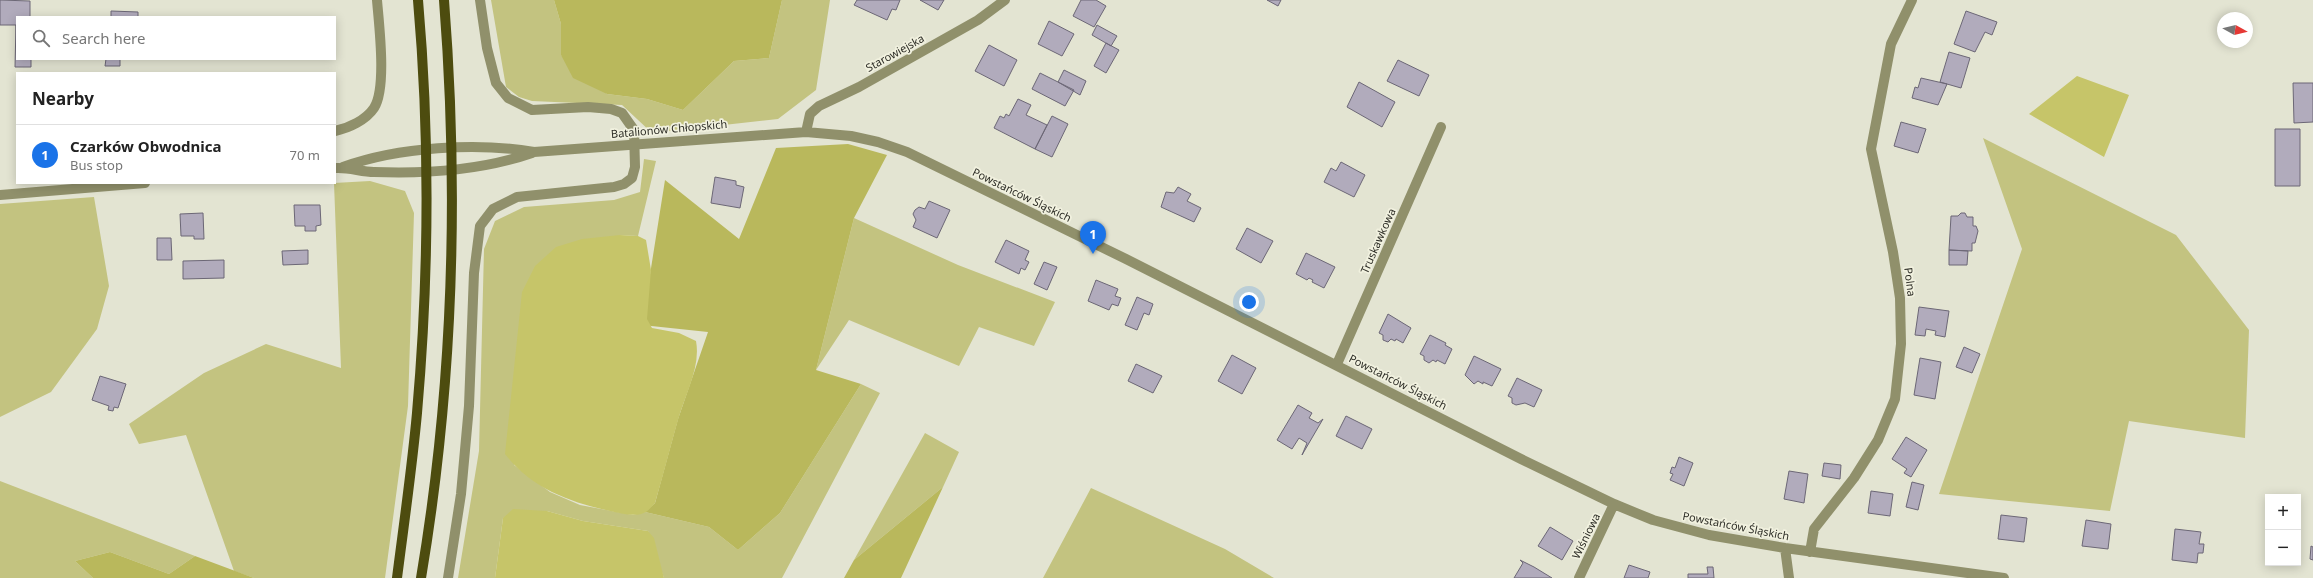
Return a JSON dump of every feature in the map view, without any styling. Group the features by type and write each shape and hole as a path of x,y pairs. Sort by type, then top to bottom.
{"main road":[{"path":"396,578 417,414 423,330 426,151 418,0"},
{"path":"421,578 438,455 450,283 451,149 444,0"}],"street":[{"path":"336,131 345,129 360,121 374,108 382,73 377,0"},
{"path":"448,578 461,494 469,406 474,273 477,237 480,226 493,209 516,197 614,187 624,184 632,178 634,173 634,130 630,122 622,113 611,108 532,110 508,98 496,83 487,48 480,0"},
{"name":"Starowiejska","path":"806,132 810,114 819,106 858,87 978,20 1005,0"},
{"name":"Polna","path":"1810,552 1814,529 1854,478 1878,440 1895,399 1901,344 1900,298 1893,252 1871,149 1891,44 1912,0"},
{"name":"Truskawkowa","path":"1336,364 1441,127"},
{"name":"Batalionów Chłopskich","path":"339,167 371,157 451,149 503,147 534,152 806,132"},
{"name":"Powstańców Śląskich","path":"806,132 851,136 878,142 907,152 1336,364 1521,459 1614,504 1653,520 1709,535 1785,548 2004,578"},
{"name":"Batalionów Chłopskich","path":"339,167 373,172 426,172 505,162 534,152"},
{"path":"0,195 133,184"},
{"name":"Wiśniowa","path":"1579,578 1614,504"},
{"path":"1785,548 1789,578"}],"shaded area":[{"path":"491,0 554,0 561,24 561,55 607,94 647,99 683,110 734,61 769,58 782,0 830,0 816,90 778,119 652,133 622,105 532,101 519,97 506,87"},
{"path":"554,0 782,0 769,58 734,61 683,110 647,99 607,94 573,78 561,55 561,24"},
{"path":"2077,76 2129,95 2104,157 2029,114"},
{"path":"1983,138 2176,235 2249,330 2245,438 2129,421 2110,511 1939,494 2022,249"},
{"path":"848,144 887,155 854,218 816,370 861,384 780,513 738,550 709,527 645,512 655,503 678,419 708,332 642,325 665,180 739,239 776,148"},
{"path":"644,159 656,161 638,236 620,235 514,465 550,492 580,505 633,515 645,512 709,527 738,550 780,513 861,384 880,393 782,578 664,578 648,531 583,521 547,511 503,518 495,578 458,578 479,451 484,249 495,221 524,207 614,200 640,192"},
{"path":"370,181 405,191 414,213 408,406 385,578 254,578 234,571 186,435 139,444 129,424 204,373 266,344 341,368 334,184"},
{"path":"94,197 109,286 97,329 51,392 0,417 0,204"},
{"path":"854,218 958,265 1055,302 1034,346 979,327 959,366 849,320 816,370"},
{"path":"620,235 638,236 646,240 651,270 647,319 652,328 679,333 696,341 697,351 692,381 678,420 655,503 646,512 638,515 623,514 580,503 552,492 527,476 515,466 505,454 522,292 535,266 556,247 582,239"},
{"path":"925,433 959,452 943,487 854,560"},
{"path":"0,481 195,556 169,574 110,552 75,561 93,578 0,578"},
{"path":"943,487 901,578 844,578 854,560"},
{"path":"1091,488 1225,549 1274,578 1043,578"},
{"path":"513,509 547,511 583,521 648,531 654,538 664,578 495,578 503,518"},
{"path":"110,552 169,574 195,556 254,578 93,578 75,561"}],"building":[{"path":"0,0 30,1 30,16 16,16 16,25 0,25"},
{"path":"857,0 900,0 896,10 892,9 887,20 854,5"},
{"path":"920,0 944,0 938,10"},
{"path":"1081,0 1096,0 1106,6 1094,27 1073,16"},
{"path":"1267,0 1281,0 1278,6"},
{"path":"111,11 138,12 138,16 111,16"},
{"path":"1966,11 1997,22 1992,35 1985,32 1975,52 1954,44"},
{"path":"1049,21 1074,34 1062,56 1038,44"},
{"path":"16,25 16,60 31,60 31,67 15,67"},
{"path":"1097,25 1117,36 1111,46 1092,35"},
{"path":"1106,43 1119,50 1106,73 1094,66"},
{"path":"989,45 1017,60 1004,86 975,71"},
{"path":"1949,52 1970,58 1961,88 1940,82"},
{"path":"106,60 120,60 120,66 105,66"},
{"path":"1398,60 1429,75 1419,96 1387,81"},
{"path":"1064,70 1086,81 1080,95 1058,82"},
{"path":"1040,73 1074,90 1065,106 1032,89"},
{"path":"1921,78 1947,84 1938,105 1912,98 1915,87 1918,88"},
{"path":"1359,82 1395,102 1382,127 1347,107"},
{"path":"2293,83 2313,83 2313,122 2294,123"},
{"path":"1018,99 1031,105 1026,115 1047,125 1035,149 994,128 1000,116 1004,118 1006,114 1009,116"},
{"path":"1052,116 1068,124 1052,157 1035,149"},
{"path":"1901,122 1926,129 1918,153 1894,146"},
{"path":"2275,129 2300,129 2300,186 2275,186"},
{"path":"1341,162 1365,175 1354,197 1324,182 1331,168 1336,171"},
{"path":"715,177 736,181 736,185 744,187 740,208 711,203"},
{"path":"1178,187 1191,194 1187,201 1201,208 1194,222 1161,207 1166,192 1174,193"},
{"path":"929,201 950,210 937,238 913,227 916,220 913,214 915,210 919,207 925,209"},
{"path":"294,205 320,205 321,225 316,226 316,231 305,231 305,226 295,226"},
{"path":"203,213 204,239 194,239 194,236 181,236 180,214"},
{"path":"1961,213 1965,213 1967,217 1973,217 1973,226 1976,226 1978,231 1975,243 1972,243 1972,251 1949,250 1951,216 1958,216"},
{"path":"1247,228 1273,241 1261,263 1236,249"},
{"path":"157,238 171,238 172,260 157,260"},
{"path":"1006,240 1029,251 1025,260 1029,262 1025,270 1021,268 1019,274 995,262"},
{"path":"308,250 308,264 283,265 282,251"},
{"path":"1949,250 1968,251 1967,265 1949,265"},
{"path":"1306,253 1335,267 1324,288 1312,282 1313,280 1309,278 1307,280 1296,274"},
{"path":"224,260 224,278 183,279 183,261"},
{"path":"1044,262 1057,267 1047,290 1034,284"},
{"path":"1096,280 1118,289 1115,296 1121,298 1118,306 1112,304 1109,310 1088,301"},
{"path":"1137,297 1153,304 1149,315 1144,313 1137,330 1125,325"},
{"path":"1919,307 1949,311 1945,337 1935,335 1936,331 1926,329 1925,336 1915,335"},
{"path":"1388,314 1411,328 1403,343 1396,339 1395,341 1391,339 1388,342 1383,340 1383,335 1379,333"},
{"path":"1430,335 1446,343 1445,345 1452,349 1445,364 1437,360 1436,362 1433,360 1429,363 1424,360 1424,356 1420,354"},
{"path":"1964,347 1980,354 1972,373 1956,367"},
{"path":"1232,355 1256,368 1242,394 1218,381"},
{"path":"1474,356 1501,369 1492,386 1478,381 1474,384 1465,375"},
{"path":"1920,358 1941,362 1935,399 1914,395"},
{"path":"1136,364 1162,376 1153,393 1128,381"},
{"path":"100,376 126,384 118,408 114,407 113,411 108,410 109,406 92,400"},
{"path":"1517,378 1542,390 1534,407 1525,403 1516,405 1512,403 1512,398 1508,396"},
{"path":"1298,405 1312,413 1309,418 1318,423 1323,419 1302,455 1307,443 1299,438 1292,449 1277,440"},
{"path":"1346,416 1372,429 1362,449 1336,436"},
{"path":"1906,437 1927,450 1911,477 1904,473 1907,469 1892,459"},
{"path":"1679,457 1693,463 1684,486 1670,480 1673,474 1670,473 1672,467 1675,468"},
{"path":"1824,463 1841,465 1840,479 1822,476"},
{"path":"1789,471 1808,474 1804,503 1784,499"},
{"path":"1912,482 1924,485 1918,510 1906,507"},
{"path":"1871,491 1893,494 1890,516 1868,513"},
{"path":"2001,515 2027,518 2024,542 1998,539"},
{"path":"2086,520 2111,524 2108,549 2082,546"},
{"path":"1550,527 1573,541 1562,560 1538,546"},
{"path":"2175,529 2201,532 2199,544 2204,544 2203,553 2198,553 2197,563 2172,560"},
{"path":"2311,546 2313,547 2313,560 2310,559"},
{"path":"1520,560 1552,578 1514,578 1523,563"},
{"path":"1629,565 1650,572 1648,578 1624,578"},
{"path":"1707,567 1713,567 1714,578 1688,578 1688,574 1708,574"}],"place":[{"name":"Czarków Obwodnica","path":"1093,254"}]}
